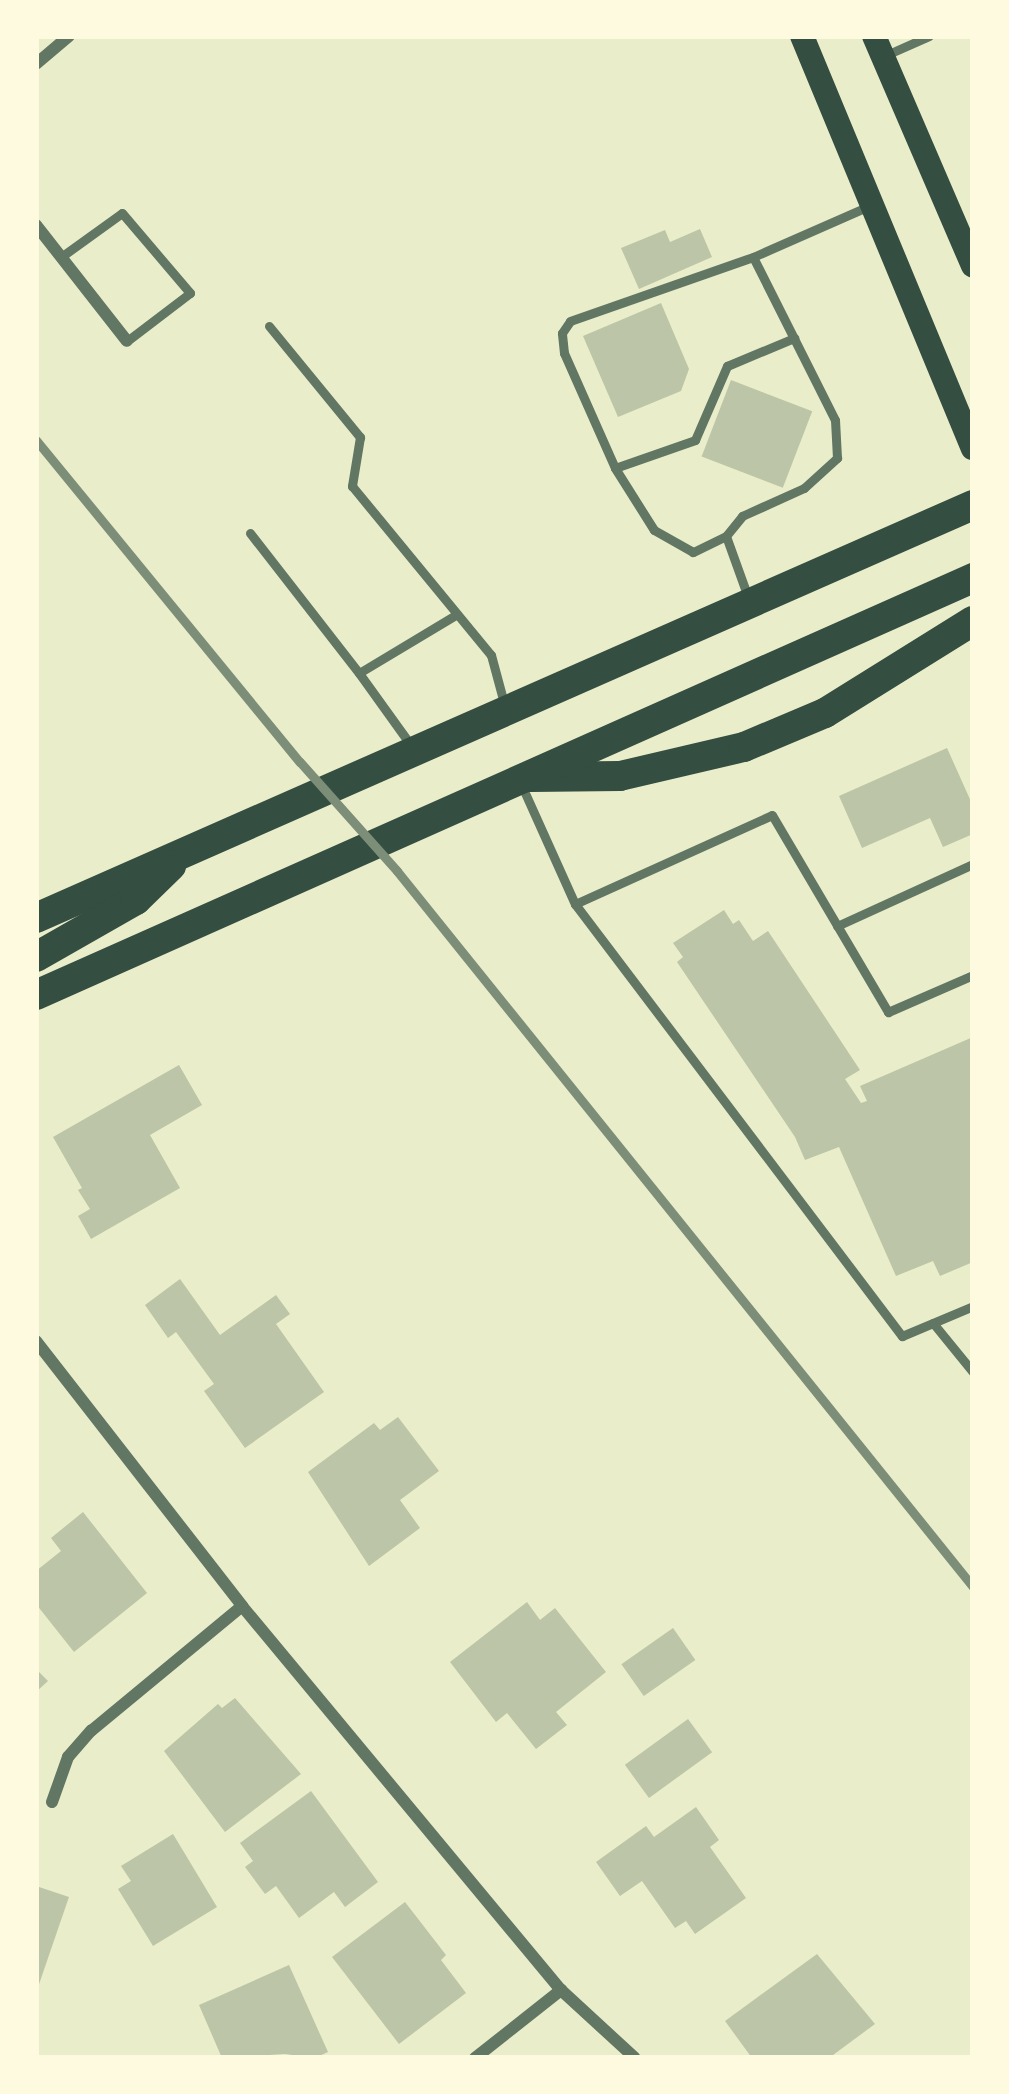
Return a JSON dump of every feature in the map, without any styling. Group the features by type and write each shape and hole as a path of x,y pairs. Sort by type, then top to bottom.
{"main road":[{"path":"802,36 973,448"},
{"path":"878,46 973,266"},
{"path":"36,918 505,707 973,505"},
{"path":"36,995 973,578"},
{"path":"518,777 620,776 744,747 825,713 973,621"},
{"path":"36,957 136,900 189,850"}],"street":[{"path":"36,64 69,36"},
{"path":"36,225 127,341"},
{"path":"36,1341 242,1606 561,1990 635,2058"},
{"path":"52,1802 68,1757 91,1731 242,1606"},
{"path":"475,2058 561,1990"}],"lane":[{"path":"878,46 928,36"},
{"path":"753,257 835,420 837,458 804,488 742,516 726,536 693,553 654,530 615,468 564,353 562,333 570,321 753,257 871,205"},
{"path":"62,257 122,213 190,293 127,341"},
{"path":"269,326 360,437 352,486 491,656 505,707"},
{"path":"615,468 695,440 728,367 794,338"},
{"path":"250,533 414,748"},
{"path":"726,536 750,601"},
{"path":"359,673 454,616"},
{"path":"518,777 575,904 902,1336 973,1306"},
{"path":"575,904 772,815 888,1012 973,975"},
{"path":"838,926 973,864"},
{"path":"933,1323 973,1372"}],"building":[{"path":"700,229 712,257 639,289 621,248 665,230 670,242"},
{"path":"661,303 689,369 681,391 618,417 583,336"},
{"path":"731,380 812,411 783,488 702,457"},
{"path":"947,748 973,806 973,834 943,847 930,818 862,848 839,796"},
{"path":"724,910 733,924 739,920 753,941 768,931 860,1070 845,1079 861,1103 867,1101 860,1086 973,1037 973,1262 940,1276 933,1261 896,1276 839,1147 805,1160 795,1137 677,962 683,957 673,943"},
{"path":"179,1065 202,1105 150,1135 180,1188 91,1239 78,1216 90,1209 53,1137"},
{"path":"180,1279 220,1335 276,1295 290,1314 276,1324 324,1392 245,1448 204,1391 214,1384 176,1332 168,1338 145,1305"},
{"path":"398,1417 439,1471 400,1500 420,1528 369,1566 308,1472 374,1423 380,1430"},
{"path":"83,1512 147,1593 74,1652 36,1604 36,1571 61,1551 51,1538"},
{"path":"527,1602 540,1620 555,1608 606,1672 556,1712 567,1725 536,1749 507,1713 496,1722 450,1662"},
{"path":"673,1628 695,1660 644,1696 621,1664"},
{"path":"36,1669 48,1681 36,1692"},
{"path":"235,1698 301,1774 225,1832 164,1751 218,1704 222,1708"},
{"path":"688,1719 712,1752 649,1798 625,1765"},
{"path":"311,1791 378,1882 345,1907 334,1892 299,1918 276,1886 265,1894 245,1867 253,1861 240,1843"},
{"path":"696,1807 719,1840 710,1847 746,1898 695,1934 686,1921 675,1928 642,1881 620,1896 596,1862 646,1826 654,1837"},
{"path":"173,1834 217,1907 153,1946 118,1889 131,1881 121,1866"},
{"path":"36,1886 69,1897 37,1990 36,1990"},
{"path":"405,1902 446,1955 441,1960 466,1993 399,2044 332,1957"},
{"path":"817,1954 875,2024 829,2058 752,2058 725,2021"},
{"path":"289,1965 328,2052 315,2058 285,2054 222,2058 199,2005"}],"railway":[{"path":"36,440 300,762 397,871 973,1587"}]}
